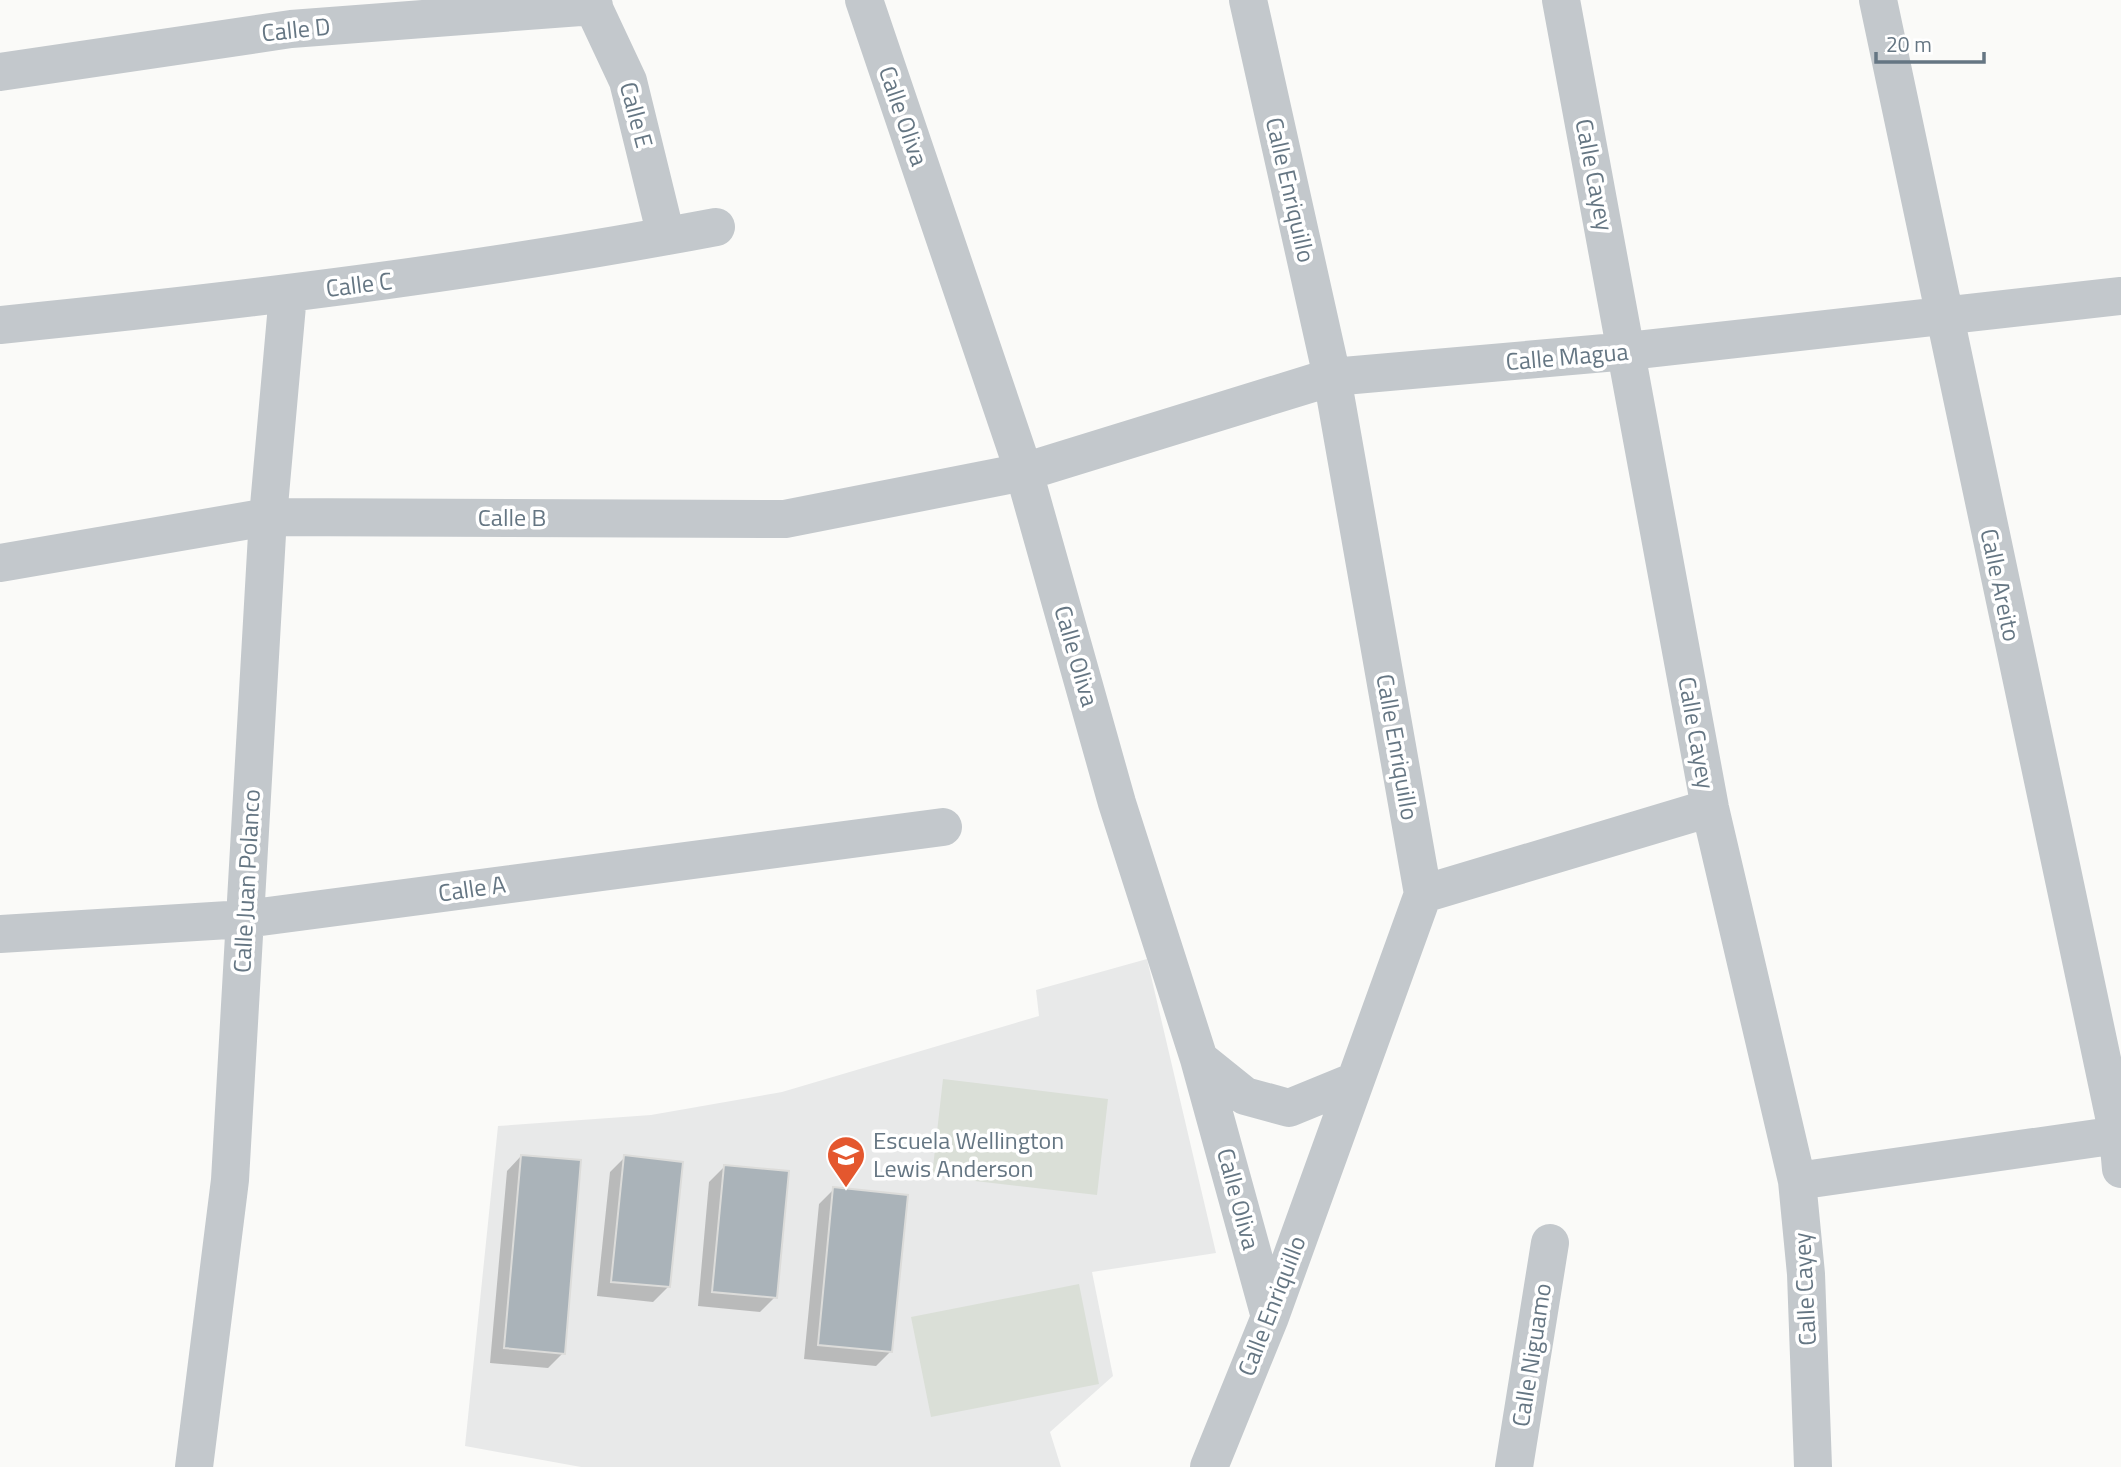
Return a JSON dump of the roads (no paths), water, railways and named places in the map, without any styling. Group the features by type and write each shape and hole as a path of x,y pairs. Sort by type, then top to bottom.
{"street":[{"name":"Calle Oliva","path":"864,0 1024,472 1117,803 1199,1059 1270,1317"},
{"name":"Calle Enriquillo","path":"1209,1467 1270,1317 1423,894 1332,377 1248,0"},
{"name":"Calle Cayey","path":"1560,0 1628,351 1710,808 1797,1181 1806,1275 1813,1467"},
{"name":"Calle Areito","path":"1878,0 2119,1152"},
{"name":"Calle D","path":"0,72 290,29 592,3"},
{"name":"Calle E","path":"592,3 628,81 666,236"},
{"name":"Calle C","path":"0,326 456,272 716,227"},
{"name":"Calle Juan Polanco","path":"194,1467 230,1180 268,517 288,294"},
{"name":"Calle Magua","path":"1024,472 1332,377 1628,351 2121,296"},
{"name":"Calle B","path":"0,563 268,517 785,519 1024,472"},
{"path":"1423,894 1710,808"},
{"name":"Calle A","path":"0,934 244,919 943,827"},
{"path":"1199,1059 1245,1096 1289,1108 1355,1081"},
{"path":"1797,1181 2119,1152"},
{"name":"Calle Niguamo","path":"1514,1467 1550,1242"}],"place":[{"name":"Escuela Wellington Lewis Anderson","path":"846,1189"}]}
